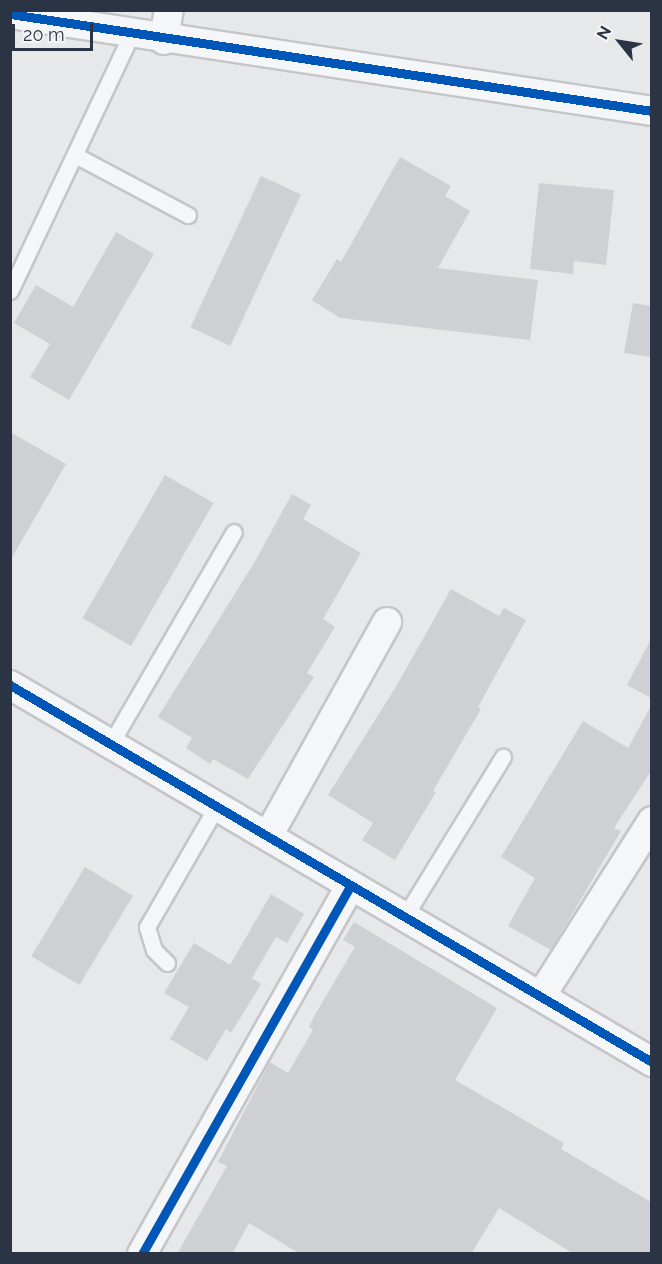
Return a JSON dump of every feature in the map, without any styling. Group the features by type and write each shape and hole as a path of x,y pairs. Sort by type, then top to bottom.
{"street":[{"path":"165,40 169,10"},
{"path":"10,14 165,40 651,111"},
{"path":"268,836 387,622"},
{"path":"10,685 651,1062"},
{"path":"541,996 651,821"},
{"path":"142,1254 351,885"}],"lane":[{"path":"10,291 131,34"},
{"path":"75,155 188,215"},
{"path":"111,743 234,532"},
{"path":"405,916 503,757"},
{"path":"166,963 154,950 147,927 217,806"}],"building":[{"path":"400,157 451,186 445,196 470,211 438,268 538,280 530,340 340,318 312,300 337,259 341,262"},
{"path":"261,176 301,195 230,346 190,327"},
{"path":"539,183 614,190 606,265 574,261 573,274 530,269"},
{"path":"116,232 154,254 69,400 30,377 50,344 14,323 36,285 73,307"},
{"path":"633,303 651,306 651,357 624,353"},
{"path":"10,432 66,464 10,561"},
{"path":"165,475 213,503 131,646 82,618"},
{"path":"292,494 311,505 303,519 361,553 323,619 335,627 307,673 314,677 248,779 213,759 210,764 186,748 192,738 158,717 254,563"},
{"path":"451,589 499,616 504,608 526,620 478,707 481,709 433,791 436,792 395,860 362,840 373,823 328,795 397,685"},
{"path":"651,639 651,698 627,685"},
{"path":"651,706 651,771 614,828 621,831 551,950 508,926 535,878 501,857 583,721 628,748"},
{"path":"85,867 133,896 79,985 31,956"},
{"path":"271,894 304,914 287,943 276,937 252,978 261,984 231,1033 226,1029 207,1061 170,1039 189,1007 164,993 194,943 230,965"},
{"path":"354,922 497,1008 455,1080 564,1143 561,1149 651,1202 651,1254 574,1254 499,1208 471,1254 300,1254 249,1223 232,1254 177,1254 227,1166 218,1162 270,1062 288,1073 313,1030 309,1027 313,1018 355,947 343,940"}],"cycle path":[{"path":"10,14 652,111"},
{"path":"10,685 652,1062"},
{"path":"142,1254 351,885"}]}
